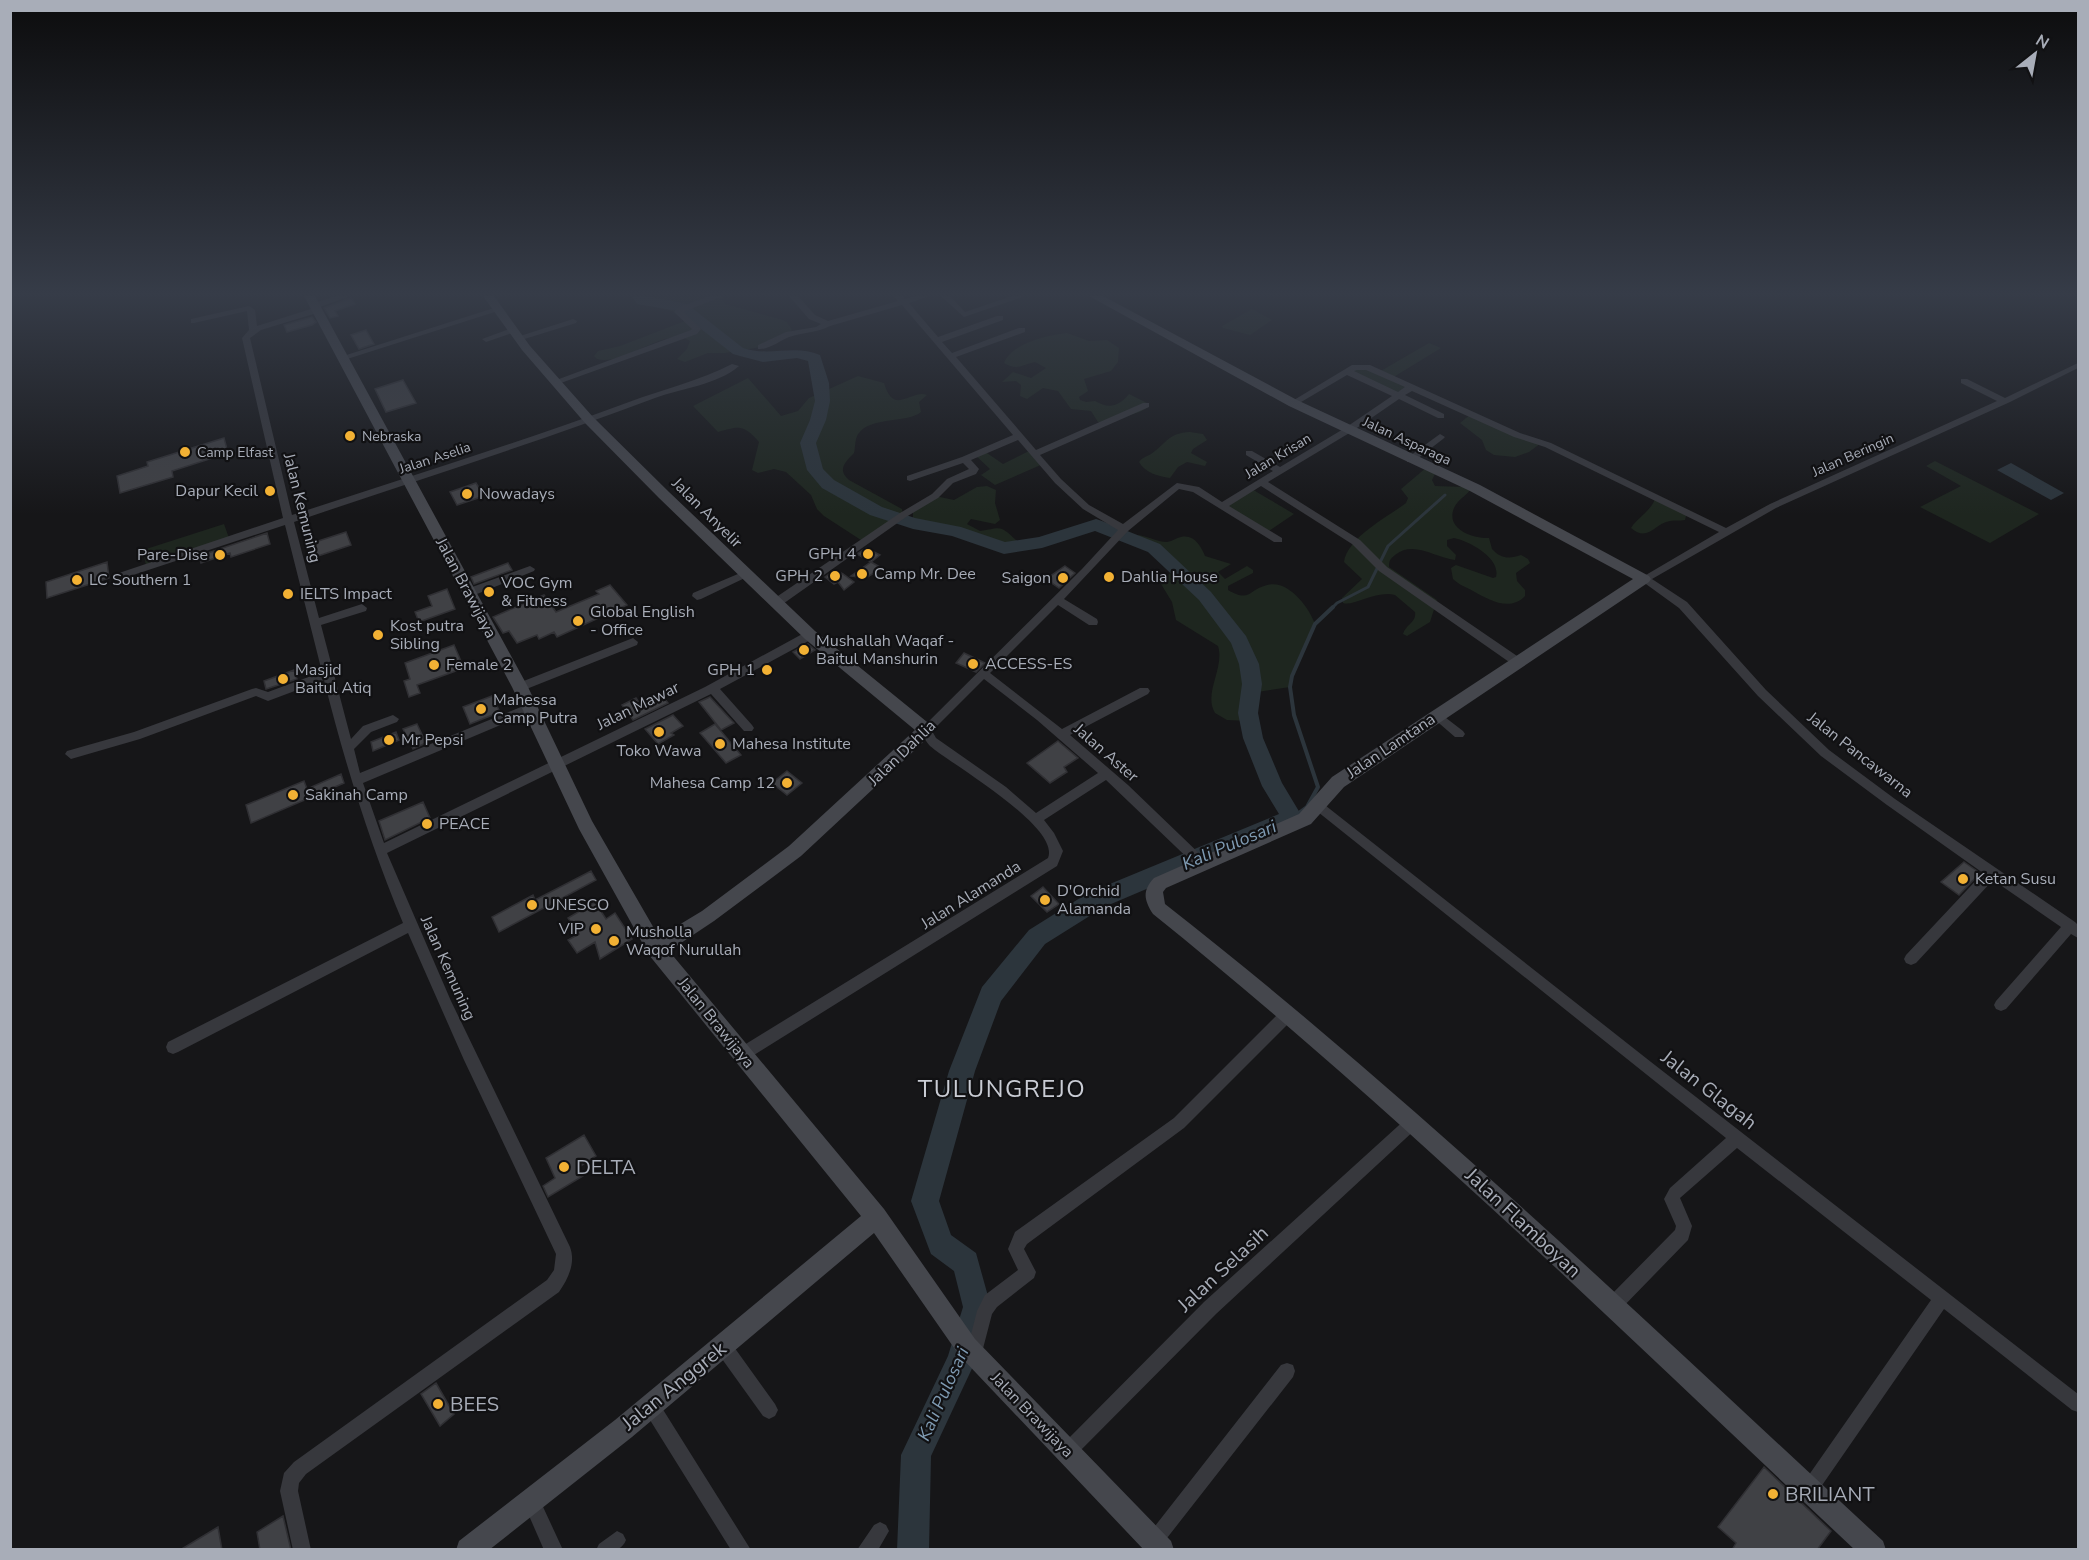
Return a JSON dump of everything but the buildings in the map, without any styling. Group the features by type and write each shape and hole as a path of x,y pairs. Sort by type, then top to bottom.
{"street":[{"name":"Jalan Kemuning","path":"252,369 328,674 357,780 380,851 452,1018 564,1253 565,1265 554,1286 300,1468 290,1479 289,1491 302,1550"},
{"name":"Jalan Brawijaya","path":"348,369 520,687 585,824 656,949 876,1217 954,1330 972,1352 1158,1545"},
{"name":"Jalan Anyelir","path":"544,369 589,420 745,574 810,635 926,730"},
{"path":"555,382 592,369"},
{"name":"Jalan Aselia","path":"117,577 288,519 408,482 664,392 711,378 729,369"},
{"path":"960,369 1058,481 1086,507 1121,533 1177,486 1196,489 1278,540"},
{"name":"Jalan Asparaga","path":"1229,369 1293,403 1410,460 1476,488 1644,579"},
{"path":"1293,403 1354,369"},
{"path":"1372,369 1517,435 1548,445 1726,532"},
{"name":"Jalan Beringin","path":"1644,579 1773,506 2071,369"},
{"path":"1348,372 1441,416"},
{"path":"1964,381 2004,401"},
{"name":"Jalan Krisan","path":"1222,506 1348,430 1411,387"},
{"path":"1034,454 1146,405"},
{"path":"910,478 965,459 1019,436"},
{"path":"1410,460 1440,436"},
{"path":"1250,453 1280,471"},
{"path":"776,603 898,518 935,496 950,482 974,470 965,459"},
{"path":"1261,482 1356,542 1371,555 1379,566 1516,661"},
{"name":"Jalan Dahlia","path":"656,949 708,916 795,851 926,730 1121,533"},
{"path":"468,593 530,569"},
{"path":"697,596 745,574"},
{"name":"Jalan Lamtana","path":"1160,909 1152,898 1153,890 1160,883 1305,819 1338,782 1516,661 1644,579"},
{"name":"Jalan Pancawarna","path":"1644,579 1683,605 1762,693 1816,746 2074,929"},
{"path":"1057,600 1093,622"},
{"path":"315,623 362,608"},
{"name":"Jalan Mawar","path":"380,851 713,688 810,635"},
{"path":"520,687 633,642"},
{"name":"Jalan Aster","path":"983,673 1026,705 1106,774 1202,864"},
{"path":"71,754 136,736 248,694 256,692 268,698 328,674"},
{"path":"713,688 748,728"},
{"path":"1060,735 1144,691"},
{"path":"357,780 530,708"},
{"path":"1437,716 1459,734"},
{"path":"348,746 367,729 393,719"},
{"name":"Jalan Alamanda","path":"741,1055 864,978 962,921 1053,862 1057,855 1050,835 1036,819 932,741 926,730"},
{"path":"1036,819 1106,774"},
{"name":"Jalan Glagah","path":"1317,805 1737,1138 2079,1404"},
{"path":"1911,958 1992,872"},
{"name":"Jalan Flamboyan","path":"1160,909 1288,1014 1413,1122 1810,1488 1874,1550"},
{"path":"173,1047 411,925"},
{"path":"2001,1005 2074,929"},
{"path":"972,1352 985,1311 991,1301 1028,1272 1016,1249 1021,1238 1179,1122 1288,1014"},
{"name":"Jalan Selasih","path":"1067,1452 1210,1308 1413,1122"},
{"path":"1612,1306 1682,1234 1684,1226 1671,1199 1675,1193 1737,1138"},
{"name":"Jalan Anggrek","path":"468,1550 532,1502 651,1406 876,1217"},
{"path":"1810,1488 1942,1298"},
{"path":"723,1346 769,1410"},
{"path":"1158,1545 1287,1371"},
{"path":"651,1406 741,1550"},
{"path":"532,1502 554,1550"},
{"path":"866,1550 880,1531"}],"shaded area":[{"path":"1045,369 1113,369 1084,379 1088,391 1079,397 1080,400 1095,401 1109,406 1121,402 1129,394 1149,404 1140,412 1106,424 1098,422 1091,411 1071,409 1058,391 1043,388 1027,399 1020,396 1021,385 1016,381 1002,382 1013,372 1031,378"},
{"path":"1352,369 1364,369 1379,372 1385,369 1407,369 1392,378 1411,387 1398,396 1348,372"},
{"path":"858,376 884,383 888,393 898,400 915,395 927,395 919,402 921,412 915,416 876,423 860,431 854,453 844,466 843,473 849,480 902,509 903,515 864,542 824,516 817,509 811,495 786,472 774,469 758,473 752,470 759,442 749,432 736,428 718,432 693,406 748,378 781,416 798,411 809,398"},
{"path":"1471,414 1541,443 1529,452 1515,457 1494,455 1486,450 1482,440 1460,423"},
{"path":"1190,432 1203,434 1207,440 1193,449 1191,453 1207,462 1205,466 1187,462 1178,467 1170,478 1148,471 1139,462 1172,436"},
{"path":"1031,450 1043,464 995,485 981,475 990,469 975,455 984,451 1003,464"},
{"path":"1935,461 2039,514 1990,543 1920,507 1961,486 1926,466"},
{"path":"2011,463 2064,493 2051,500 1997,470"},
{"path":"1427,467 1435,474 1432,480 1435,486 1466,487 1470,490 1454,508 1452,516 1457,527 1469,535 1489,538 1492,549 1499,555 1513,557 1521,555 1530,563 1516,573 1517,581 1525,590 1525,596 1519,601 1506,604 1486,598 1453,579 1451,568 1456,565 1493,578 1496,577 1494,563 1468,543 1454,538 1447,540 1447,546 1456,555 1455,560 1417,549 1402,551 1395,555 1390,560 1389,567 1437,600 1430,622 1407,636 1403,634 1414,618 1415,612 1395,595 1373,596 1353,603 1343,603 1342,598 1362,579 1344,562 1347,553 1360,536 1406,503 1408,498 1401,489"},
{"path":"987,486 996,490 995,503 1000,520 995,524 971,519 967,524 980,531 1003,529 1016,540 1014,546 1004,548 955,531 913,523 913,512 935,496 954,500 977,487"},
{"path":"1250,488 1294,514 1266,533 1222,506"},
{"path":"1655,499 1687,512 1685,520 1665,522 1642,534 1631,528 1650,507"},
{"path":"224,524 229,538 146,566 143,550"},
{"path":"1139,535 1167,542 1181,537 1190,537 1199,545 1205,556 1231,564 1218,572 1225,579 1247,566 1253,570 1253,573 1228,586 1228,590 1235,594 1245,595 1267,585 1283,586 1297,596 1308,610 1315,624 1292,676 1290,687 1251,693 1249,721 1227,720 1215,713 1211,697 1219,663 1218,646 1176,620 1172,602 1161,584 1170,573 1168,568 1162,559 1137,543 1136,537"}],"waterway":[{"name":"Kali Pulosari","path":"818,369 822,392 821,410 808,443 815,470 828,484 876,511 913,523 955,531 1004,548 1042,542 1096,525 1154,548 1205,596 1239,641 1249,664 1252,684 1248,713 1253,738 1273,786 1292,818 1096,900 1037,937 991,995 962,1071 925,1201 941,1244 966,1263 977,1307 961,1360 916,1455 913,1550"},
{"path":"1333,607 1368,587 1388,546 1445,495"},
{"path":"1292,818 1307,807 1318,787 1294,715 1290,687 1292,676 1315,624 1333,607"}],"place":[{"name":"Nebraska","path":"350,436"},
{"name":"Camp Elfast","path":"185,452"},
{"name":"Dapur Kecil","path":"270,491"},
{"name":"Nowadays","path":"467,494"},
{"name":"GPH 4","path":"868,554"},
{"name":"Pare-Dise","path":"220,555"},
{"name":"Camp Mr. Dee","path":"862,574"},
{"name":"GPH 2","path":"835,576"},
{"name":"Dahlia House","path":"1109,577"},
{"name":"Saigon","path":"1063,578"},
{"name":"LC Southern 1","path":"77,580"},
{"name":"VOC Gym & Fitness","path":"489,592"},
{"name":"IELTS Impact","path":"288,594"},
{"name":"Global English - Office","path":"578,621"},
{"name":"Kost putra Sibling","path":"378,635"},
{"name":"Mushallah Waqaf - Baitul Manshurin","path":"804,650"},
{"name":"ACCESS-ES","path":"973,664"},
{"name":"Female 2","path":"434,665"},
{"name":"GPH 1","path":"767,670"},
{"name":"Masjid Baitul Atiq","path":"283,679"},
{"name":"Mahessa Camp Putra","path":"481,709"},
{"name":"Toko Wawa","path":"659,732"},
{"name":"Mr Pepsi","path":"389,740"},
{"name":"Mahesa Institute","path":"720,744"},
{"name":"Mahesa Camp 12","path":"787,783"},
{"name":"Sakinah Camp","path":"293,795"},
{"name":"PEACE","path":"427,824"},
{"name":"Ketan Susu","path":"1963,879"},
{"name":"D'Orchid Alamanda","path":"1045,900"},
{"name":"UNESCO","path":"532,905"},
{"name":"VIP","path":"596,929"},
{"name":"Musholla Waqof Nurullah","path":"614,941"},
{"name":"DELTA","path":"564,1167"},
{"name":"BEES","path":"438,1404"},
{"name":"BRILIANT","path":"1773,1494"}],"district":[{"name":"TULUNGREJO","path":"1002,1089"}]}
